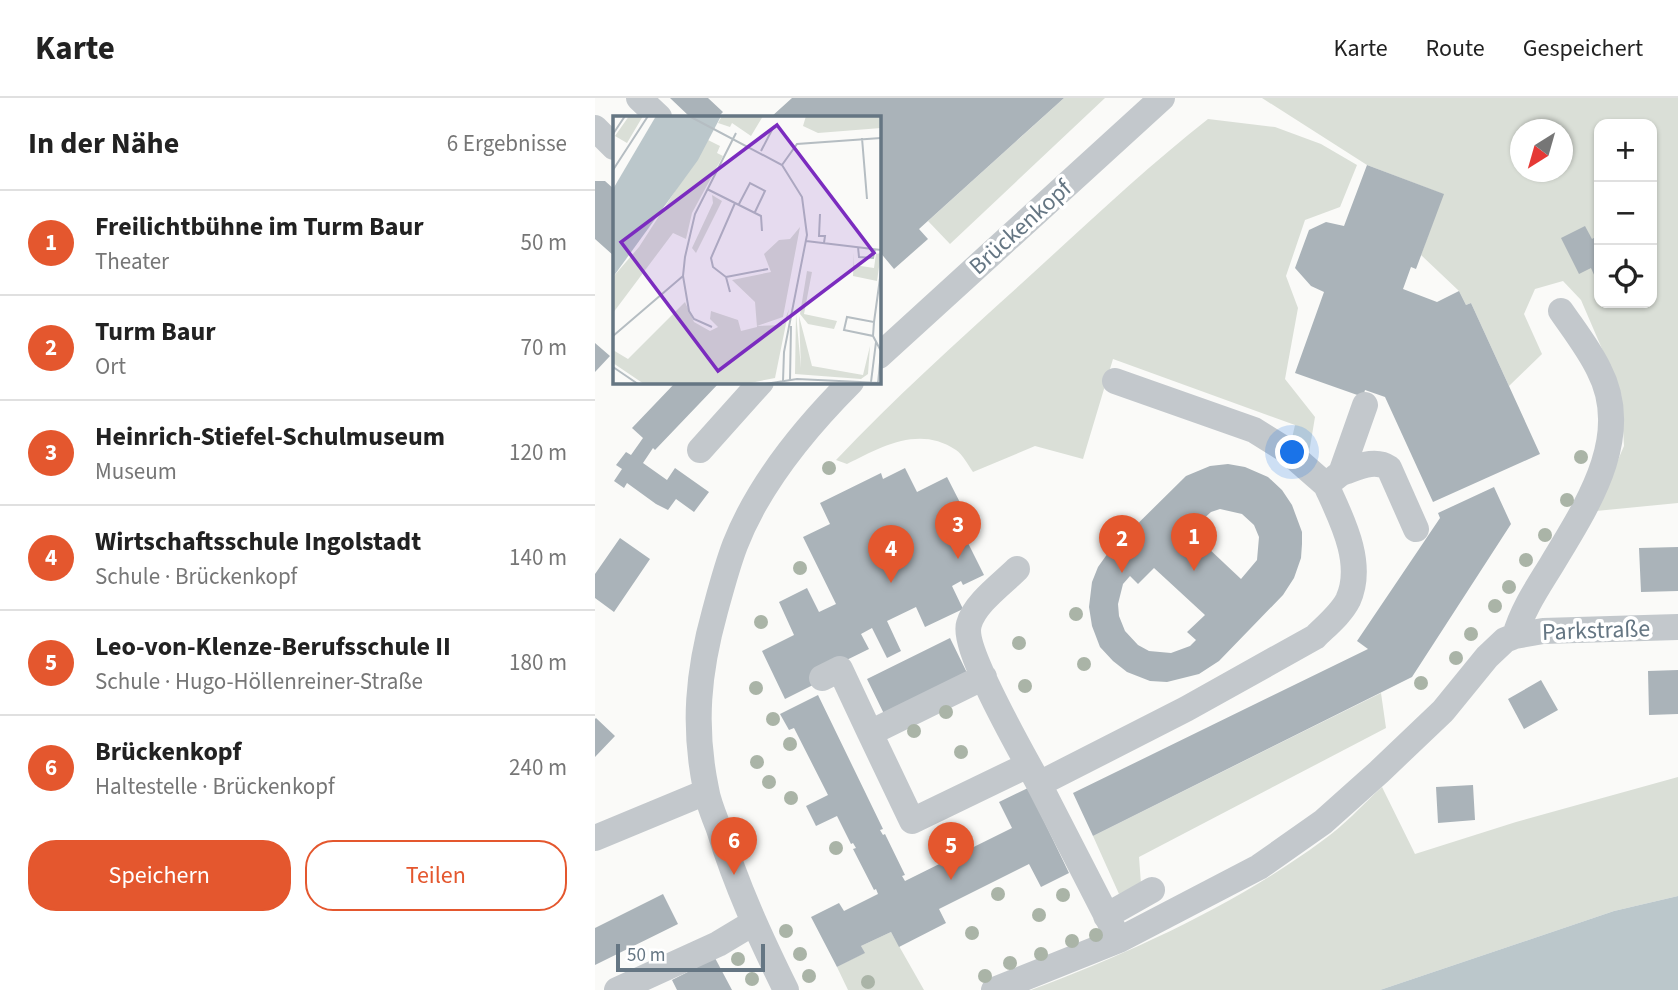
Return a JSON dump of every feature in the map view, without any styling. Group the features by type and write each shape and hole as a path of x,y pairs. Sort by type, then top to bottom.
{"street":[{"path":"639,98 658,116"},
{"name":"Brückenkopf","path":"880,355 1162,98"},
{"path":"595,128 613,146"},
{"path":"994,990 1119,940 1259,867 1322,822 1379,772 1443,711 1495,649 1515,636 1524,611 1592,495 1606,460 1611,431 1611,404 1600,370 1561,311"},
{"path":"1115,381 1254,430 1334,479"},
{"path":"700,450 760,383"},
{"path":"786,990 753,923 706,792 700,759 698,688 710,628 736,543 772,476 808,427 850,383"},
{"path":"822,678 840,669 912,821 1033,774 1198,702 1315,637 1348,600 1353,571 1349,539 1334,479 1365,405"},
{"path":"1334,479 1374,463 1389,468 1416,529"},
{"path":"1017,569 976,610 968,626 970,641 984,677 1119,940"},
{"name":"Parkstraße","path":"1515,636 1543,631 1678,627"},
{"path":"870,733 984,677"},
{"path":"595,838 706,792"},
{"path":"1106,916 1152,890"},
{"path":"617,990 718,944 753,923"}],"shaded area":[{"path":"1064,98 1105,98 950,244 928,221"},
{"path":"1262,98 1678,98 1678,503 1596,511 1624,446 1621,393 1581,300 1563,281 1535,289 1524,314 1542,354 1509,386 1471,303 1466,305 1459,291 1421,255 1443,194 1367,165"},
{"path":"1208,119 1275,127 1321,144 1357,165 1340,207 1305,220 1286,276 1298,308 1285,379 1315,417 1309,453 1298,454 1290,447 1295,425 1113,359 1083,459 1035,446 973,472 956,450 928,439 914,439 873,451 847,464 836,460 958,342 1119,194"},
{"path":"1381,693 1386,728 1139,857 1141,884 1119,894 1093,836"},
{"path":"1678,777 1678,896 1614,911 1380,990 1031,990 1145,943 1254,886 1330,835 1382,787 1415,854 1516,822"},
{"path":"1678,896 1678,990 1380,990 1614,911"},
{"path":"891,932 924,990 848,990 837,967 864,953 861,946"}],"building":[{"path":"670,98 708,98 723,112 719,116 689,116"},
{"path":"792,98 1064,98 919,229 928,239 894,269 880,252 880,116 772,116"},
{"path":"1367,165 1444,194 1416,269 1411,267 1403,289 1437,302 1459,291 1466,305 1471,303 1540,454 1433,502 1385,397 1365,390 1363,397 1295,373 1324,292 1311,286 1295,268 1309,230 1326,222 1344,226"},
{"path":"595,181 605,181 613,188 613,255 595,239"},
{"path":"1585,226 1592,239 1594,238 1594,275 1591,268 1579,274 1561,238"},
{"path":"595,343 610,356 595,372"},
{"path":"675,383 719,383 655,450 653,448 643,463 667,480 675,468 709,492 694,512 676,499 668,510 627,483 624,488 614,481 622,469 616,465 626,452 631,455 643,438 632,428"},
{"path":"1228,464 1245,467 1268,477 1282,490 1292,505 1302,532 1301,558 1294,578 1283,595 1219,661 1199,674 1167,682 1150,681 1127,672 1100,647 1092,626 1089,607 1092,582 1108,553 1186,476 1210,466","holes":["1220,509 1242,514 1254,525 1259,537 1257,560 1241,579 1190,531 1211,512","1154,568 1205,615 1187,632 1196,640 1190,646 1171,653 1149,651 1138,645 1125,631 1119,616 1118,604 1123,584 1130,576 1138,584"]},
{"path":"905,468 917,492 947,477 973,528 963,533 984,575 963,585 961,581 952,586 963,609 925,627 916,607 887,621 901,651 887,658 872,628 861,634 869,649 816,675 819,682 785,699 762,651 794,635 779,602 807,588 819,612 836,604 803,537 830,524 820,503 881,473 883,479"},
{"path":"1494,487 1511,524 1412,677 1093,836 1073,793 1368,649 1357,641 1440,518 1438,513"},
{"path":"620,538 650,559 614,612 595,598 595,574"},
{"path":"1678,547 1678,591 1641,592 1639,548"},
{"path":"950,638 970,679 887,720 867,679"},
{"path":"1678,670 1678,714 1649,715 1648,671"},
{"path":"1541,680 1558,710 1524,729 1508,699"},
{"path":"818,695 883,829 880,830 885,834 905,875 902,876 905,881 1012,828 999,802 1028,788 1069,873 1041,887 1029,864 939,909 946,923 899,947 891,932 861,946 865,953 837,967 811,917 839,903 844,911 878,894 837,816 816,826 806,806 828,795 794,728 789,730 780,714"},
{"path":"595,719 615,736 595,757"},
{"path":"1473,785 1475,820 1438,823 1436,787"},
{"path":"663,894 678,924 595,965 595,928"},
{"path":"715,958 732,990 677,990 672,980"}],"place":[{"name":"Heinrich-Stiefel-Schulmuseum","path":"958,559"},
{"name":"Freilichtbühne im Turm Baur","path":"1194,571"},
{"name":"Turm Baur","path":"1122,573"},
{"name":"Wirtschaftsschule Ingolstadt","path":"891,583"},
{"name":"Brückenkopf","path":"734,875"},
{"name":"Leo-von-Klenze-Berufsschule II","path":"951,880"}]}
